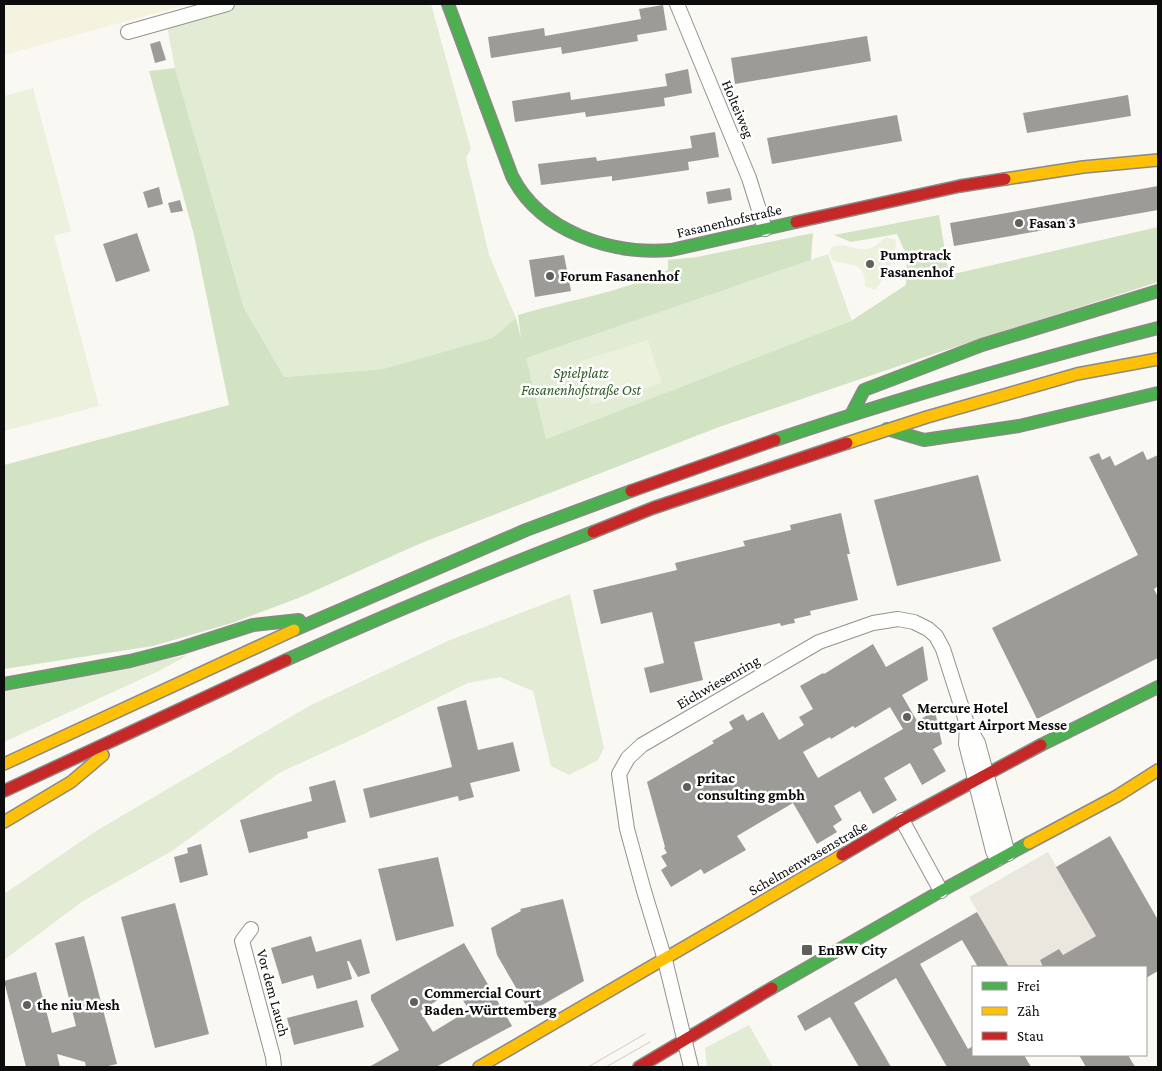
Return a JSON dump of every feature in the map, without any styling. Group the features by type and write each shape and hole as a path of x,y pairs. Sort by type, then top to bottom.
{"main road":[{"name":"Fasanenhofstraße","path":"448,4 510,173 524,197 540,212 581,236 607,245 632,250 671,250 969,184 1083,167 1158,160"},
{"path":"851,415 864,390 982,344 1158,291"},
{"path":"4,764 317,619 573,512 739,452 851,415 1021,363 1158,328"},
{"path":"4,791 333,638 504,566 653,508 887,429 1077,374 1158,359"},
{"path":"887,429 924,440 1019,426 1158,393"},
{"path":"4,684 130,661 181,648 254,625 317,619"},
{"name":"Schelmenwasenstraße","path":"479,1067 902,820 1051,739 1158,687"},
{"path":"4,822 70,782 134,731"},
{"path":"639,1067 724,1015 1002,856 1116,796 1158,770"}],"street":[{"path":"128,32 207,6 227,4"},
{"name":"Holteiweg","path":"677,4 749,178 765,229"},
{"name":"Eichwiesenring","path":"691,1067 665,960 627,829 619,774 628,758 642,745 818,642 873,622 898,619 914,622 928,629 936,636 943,649 967,724 978,742 980,778 1002,856"},
{"path":"902,820 941,891"},
{"name":"Vor dem Lauch","path":"251,929 242,941 274,1067"}],"green space":[{"path":"4,4 189,4 4,55"},
{"path":"231,4 431,4 471,149 466,158 489,255 516,318 492,338 383,369 283,377 244,308 175,68 166,21"},
{"path":"175,68 244,308 284,377 383,369 492,338 516,318 521,339 518,315 631,285 668,270 668,260 697,257 813,233 811,260 526,358 546,439 851,321 906,285 907,256 897,234 851,242 834,235 939,215 949,275 1158,227 1158,282 940,352 719,427 419,544 301,597 232,623 153,646 4,669 4,465 229,405 194,235 149,71"},
{"path":"33,88 71,231 54,236 99,406 4,431 4,96"},
{"name":"Pumptrack Fasanenhof","path":"886,237 896,240 896,246 886,273 875,290 865,286 865,278 860,269 856,266 833,261 829,253 832,247 845,245 867,249"},
{"name":"Spielplatz Fasanenhofstraße Ost","path":"828,254 852,321 546,439 525,358"},
{"path":"648,340 662,383 591,405 578,362"},
{"path":"570,594 604,748 598,760 569,775 551,766 533,691 500,677 468,683 279,773 172,851 83,901 4,960 4,894 96,831 309,706 450,640"},
{"path":"188,655 159,671 4,742 4,692"},
{"path":"749,1025 773,1067 707,1067 705,1048"}],"shaded area":[{"path":"1048,852 1096,936 1063,955 1059,949 1040,960 1043,966 1008,966 969,897"}],"building":[{"path":"663,5 667,30 637,35 638,41 562,54 561,47 491,58 488,37 544,28 545,36 641,19 639,9"},
{"path":"867,36 871,61 735,84 731,58"},
{"path":"160,41 166,60 155,63 150,44"},
{"path":"688,69 692,93 664,98 665,106 586,117 585,112 515,122 512,101 570,92 571,100 667,86 665,74"},
{"path":"1128,95 1131,116 1027,133 1023,113"},
{"path":"897,115 902,141 772,164 767,138"},
{"path":"715,132 719,157 688,162 689,170 612,181 612,176 541,185 538,164 596,157 597,161 692,148 690,136"},
{"name":"Fasan 3","path":"1158,186 1158,210 954,246 950,223"},
{"path":"159,187 163,204 148,208 143,192"},
{"path":"730,188 732,200 708,204 706,192"},
{"path":"180,200 183,211 171,213 168,203"},
{"path":"137,233 150,271 116,282 103,244"},
{"name":"Forum Fasanenhof","path":"564,255 571,291 535,297 529,260"},
{"path":"1143,451 1147,460 1158,455 1158,586 1154,589 1158,597 1158,658 1037,719 992,628 1138,555 1089,457 1099,453 1102,460 1110,456 1115,466"},
{"path":"978,475 1001,561 897,586 874,500"},
{"path":"841,513 850,554 847,554 858,600 810,611 811,615 794,619 795,623 781,626 780,623 694,642 703,680 650,693 644,668 664,663 652,612 601,624 593,590 677,570 675,563 745,546 743,541 791,530 790,525"},
{"path":"873,644 886,667 923,646 928,680 902,695 917,721 935,711 942,744 933,749 946,771 922,785 910,763 884,778 897,800 873,814 860,791 834,806 842,820 833,826 837,832 817,844 793,803 737,836 746,850 704,874 701,869 671,887 661,870 667,866 661,856 667,853 664,848 647,782 714,743 712,741 733,729 729,722 743,714 747,721 763,712 779,740 804,725 799,717 813,709 800,686 824,674","holes":["890,707 903,729 818,778 803,752 853,726 855,728"]},
{"path":"466,700 478,750 513,742 520,771 470,783 474,797 459,801 458,796 370,818 363,789 452,767 437,707"},
{"path":"335,780 346,822 307,832 308,838 249,853 240,820 312,801 309,787"},
{"path":"1110,836 1158,920 1158,971 1147,977 1147,966 1043,966 1040,960 1059,949 1063,955 1096,936 1056,867"},
{"path":"201,844 208,875 180,883 174,857 188,853 187,848"},
{"path":"438,857 454,926 396,941 378,869"},
{"path":"563,899 584,981 530,1012 497,955 491,928 521,911 520,909"},
{"path":"175,903 209,1034 155,1048 121,917"},
{"path":"977,912 1008,966 977,966 962,940 920,964 968,1049 972,1047 972,1056 1025,1056 1031,1067 947,1067 896,978 854,1003 891,1067 859,1067 830,1017 805,1031 797,1016"},
{"name":"the niu Mesh","path":"84,936 117,1064 104,1067 86,1067 85,1062 57,1054 60,1067 26,1067 4,981 36,972 52,1033 76,1026 55,943"},
{"path":"311,936 316,952 361,939 370,973 358,977 349,961 347,961 352,979 317,989 313,975 282,984 271,948"},
{"path":"464,943 512,1026 436,1067 369,1067 399,1050 371,1000 371,995","holes":["456,989 469,1010 433,1032 420,1011"]},
{"path":"357,1000 364,1027 294,1045 287,1018"},
{"path":"1080,1056 1129,1056 1135,1067 1086,1067"}],"tram line":[{"path":"588,1067 645,1034"},
{"path":"606,1067 650,1042"}],"traffic: fast":[{"path":"448,4 512,176 524,195 540,212 559,225 580,236 602,244 648,251 671,250 796,222"},
{"path":"851,415 864,390 982,345 1158,291"},
{"path":"775,440 966,380 1158,328"},
{"path":"887,429 924,440 1019,426 1158,393"},
{"path":"294,630 526,530 631,491"},
{"path":"286,660 438,594 593,532"},
{"path":"4,684 130,661 181,648 253,625 299,620"},
{"path":"1041,745 1158,687"},
{"path":"772,988 1029,843"}],"traffic: slow":[{"path":"1005,179 1083,167 1158,160"},
{"path":"847,443 927,417 1077,374 1158,359"},
{"path":"4,764 294,630"},
{"path":"4,822 71,782 103,755"},
{"path":"1029,843 1117,796 1158,770"},
{"path":"479,1067 842,855"}],"traffic: jam":[{"path":"796,222 960,186 1005,179"},
{"path":"631,491 775,440"},
{"path":"593,532 653,508 847,443"},
{"path":"4,791 286,660"},
{"path":"842,855 902,820 1041,745"},
{"path":"639,1067 772,988"}],"place":[{"name":"Fasan 3","path":"1019,223"},
{"name":"Pumptrack Fasanenhof","path":"870,264"},
{"name":"Forum Fasanenhof","path":"550,276"},
{"name":"Mercure Hotel Stuttgart Airport Messe","path":"907,717"},
{"name":"pritac consulting gmbh","path":"687,787"},
{"name":"EnBW City","path":"807,950"},
{"name":"Commercial Court Baden-Württemberg","path":"414,1002"},
{"name":"the niu Mesh","path":"27,1005"}]}
